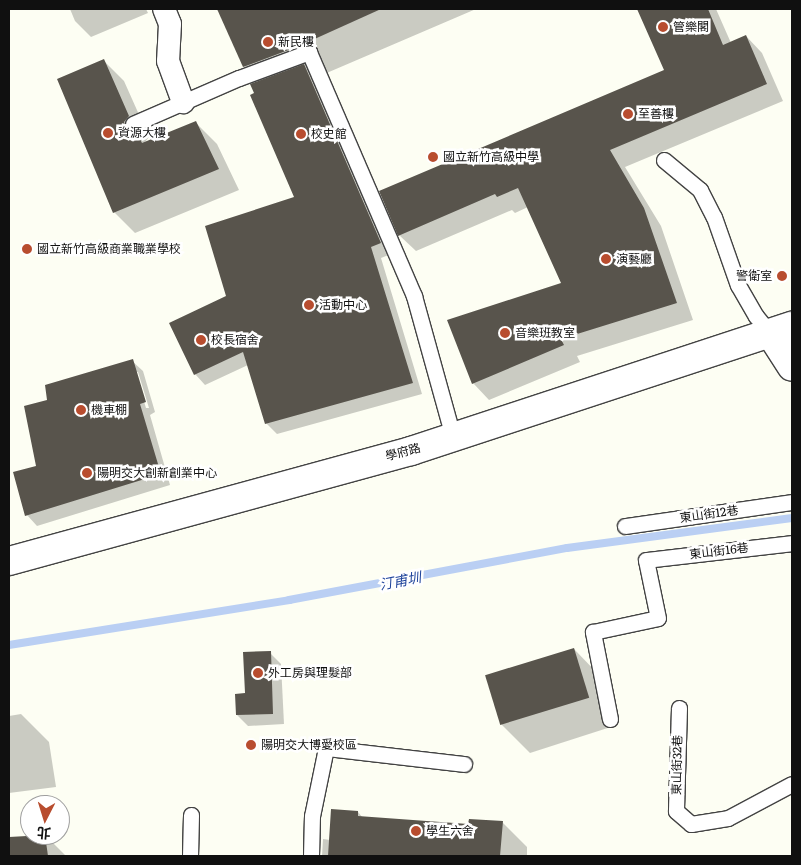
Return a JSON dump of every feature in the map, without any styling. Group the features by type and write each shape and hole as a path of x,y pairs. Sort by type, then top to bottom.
{"street":[{"path":"164,9 170,24 168,62 183,102"},
{"path":"781,329 792,367"},
{"name":"學府路","path":"9,561 453,437 781,329"}],"lane":[{"path":"133,124 309,52 414,296 453,437"},
{"path":"664,160 700,190 714,217 738,285 756,316 781,329"},
{"name":"東山街12巷","path":"625,526 792,502"},
{"name":"東山街16巷","path":"610,719 594,632 658,618 646,560 792,543"},
{"name":"東山街32巷","path":"679,708 676,811 691,824 728,818 792,784"},
{"path":"311,856 312,816 326,748 464,764"},
{"path":"190,856 191,815"}],"building":[{"name":"新民樓","path":"217,9 381,9 299,46 243,67"},
{"path":"637,9 708,9 723,45 746,35 767,84 610,150 644,208 677,303 561,339 564,345 472,384 447,320 561,283 518,188 497,197 495,194 398,236 379,191 664,70"},
{"name":"資源大樓","path":"104,59 129,116 124,122 127,131 137,133 142,143 196,121 219,169 113,213 57,79"},
{"name":"活動中心","path":"304,64 381,243 371,247 413,383 265,424 243,352 194,375 169,323 226,296 205,226 294,197 250,95 254,93 250,84"},
{"path":"133,359 146,402 140,404 161,474 25,516 13,472 36,466 24,406 47,400 45,385"},
{"path":"574,648 589,698 500,725 485,675"},
{"name":"外工房與理髮部","path":"271,651 273,714 236,715 235,694 245,693 243,652"},
{"name":"學生六舍","path":"331,809 358,811 358,816 468,824 469,819 503,821 500,856 328,856"},
{"path":"20,836 20,845 46,845 48,856 9,856 9,837"}],"waterway":[{"name":"汀甫圳","path":"9,645 289,600 567,548 792,518"}],"place":[{"name":"管樂閣","path":"663,27"},
{"name":"新民樓","path":"268,42"},
{"name":"至善樓","path":"628,114"},
{"name":"資源大樓","path":"108,133"},
{"name":"校史館","path":"301,134"},
{"name":"國立新竹高級中學","path":"433,157"},
{"name":"國立新竹高級商業職業學校","path":"27,249"},
{"name":"演藝廳","path":"606,259"},
{"name":"警衛室","path":"782,276"},
{"name":"活動中心","path":"309,305"},
{"name":"音樂班教室","path":"505,333"},
{"name":"校長宿舍","path":"201,340"},
{"name":"機車棚","path":"81,410"},
{"name":"陽明交大創新創業中心","path":"87,473"},
{"name":"外工房與理髮部","path":"258,673"},
{"name":"陽明交大博愛校區","path":"251,745"},
{"name":"學生六舍","path":"416,831"}]}
